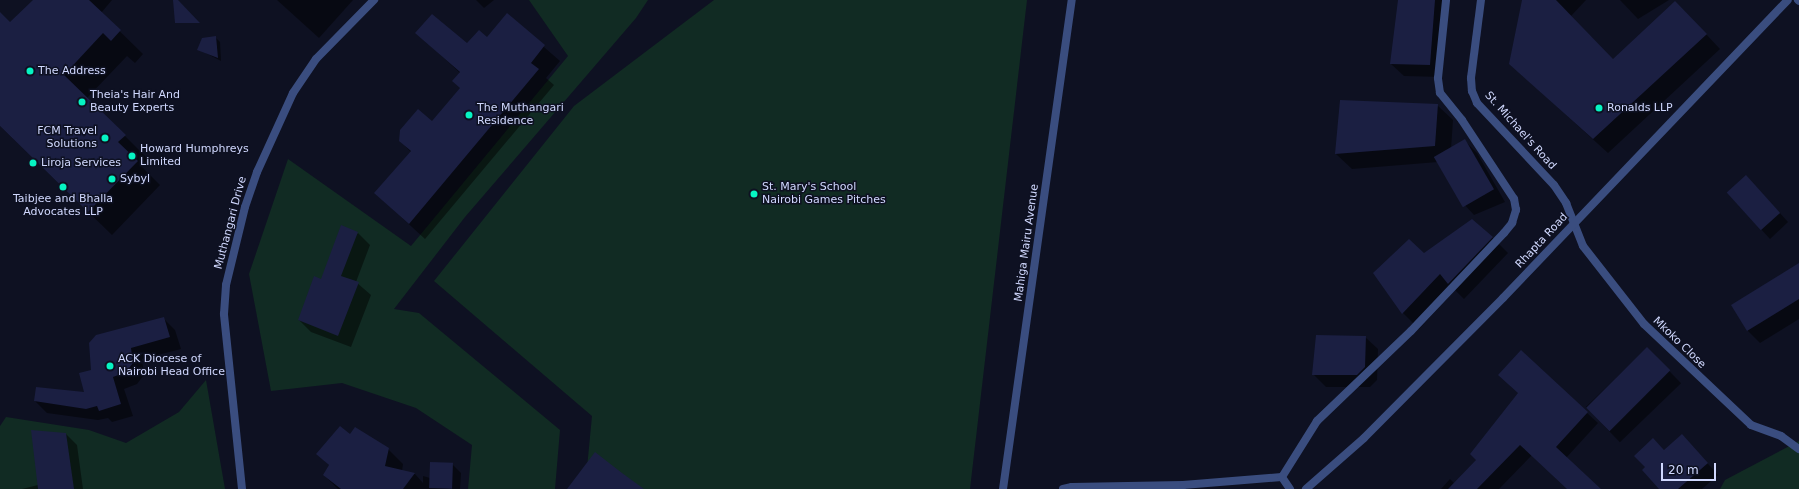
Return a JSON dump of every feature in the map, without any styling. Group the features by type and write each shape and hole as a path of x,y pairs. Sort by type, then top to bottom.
{"street":[{"name":"Muthangari Drive","path":"242,489 224,314 226,285 245,207 257,172 293,93 316,59 374,0"},
{"name":"Mahiga Mairu Avenue","path":"1003,489 1072,0"},
{"path":"1282,477 1317,421 1411,331 1512,223 1516,210 1514,199 1462,120 1440,93 1438,78 1446,0"},
{"name":"St. Michael's Road","path":"1481,0 1472,91 1477,103 1554,185 1566,203 1573,223"},
{"name":"Rhapta Road","path":"1306,489 1364,438 1503,298 1573,223 1788,0"},
{"name":"Mkoko Close","path":"1573,223 1595,262 1644,324 1751,424 1781,436 1799,450"},
{"path":"1063,489 1072,487 1183,485 1282,477"},
{"path":"1282,477 1290,489"}],"green space":[{"path":"529,0 648,0 636,18 465,217 394,309 419,313 560,430 555,489 468,489 472,445 416,408 342,383 271,391 249,274 288,159 411,246 568,56"},
{"name":"St. Mary's School Nairobi Games Pitches","path":"714,0 1027,0 970,489 585,489 592,416 434,281 574,106"},
{"path":"206,380 225,489 0,489 0,426 6,417 89,430 126,443 179,412"},
{"path":"1799,441 1799,489 1720,489 1725,480"}],"building":[{"name":"The Address","path":"33,0 89,0 121,30 111,41 103,33 64,75 126,135 118,142 138,161 88,212 0,126 0,12 10,22"},
{"path":"173,0 178,0 200,23 175,23"},
{"path":"1398,0 1435,0 1430,65 1390,64"},
{"path":"1522,0 1556,0 1613,59 1675,1 1707,34 1593,139 1509,64"},
{"name":"The Muthangari Residence","path":"507,13 545,45 531,63 539,69 409,224 374,193 411,151 399,141 400,130 418,109 432,121 460,88 452,81 460,72 415,33 432,14 467,43 479,30 487,37"},
{"path":"216,36 218,58 197,50 202,38"},
{"path":"1340,100 1438,104 1435,146 1335,154"},
{"path":"1465,139 1494,189 1463,207 1434,157"},
{"path":"1746,175 1780,213 1761,230 1727,192"},
{"path":"1472,219 1493,237 1448,284 1440,274 1402,314 1373,273 1409,239 1424,253"},
{"path":"341,225 358,232 341,276 359,282 338,336 298,320 314,276 321,279"},
{"path":"1799,263 1799,299 1747,331 1731,305"},
{"name":"ACK Diocese of Nairobi Head Office","path":"164,317 170,337 131,348 133,363 126,372 113,377 121,404 99,411 97,406 86,409 34,401 36,387 84,392 79,373 91,370 89,343 96,335"},
{"path":"1316,335 1366,336 1365,367 1357,375 1312,375"},
{"path":"1647,347 1670,370 1610,431 1586,408"},
{"path":"1521,350 1588,412 1556,447 1601,489 1567,489 1520,445 1477,489 1448,489 1476,460 1470,454 1518,393 1498,375"},
{"path":"340,426 350,434 355,427 389,448 385,466 415,473 403,489 341,489 323,475 329,465 316,454"},
{"path":"31,430 66,433 74,489 38,489"},
{"path":"1682,434 1708,463 1678,489 1659,489 1642,470 1645,467 1634,456 1653,438 1664,450"},
{"path":"595,452 622,473 644,489 567,489"},
{"path":"430,462 453,463 452,489 429,488"}],"place":[{"name":"The Address","path":"30,71"},
{"name":"Theia's Hair And Beauty Experts","path":"82,102"},
{"name":"Ronalds LLP","path":"1599,108"},
{"name":"The Muthangari Residence","path":"469,115"},
{"name":"FCM Travel Solutions","path":"105,138"},
{"name":"Howard Humphreys Limited","path":"132,156"},
{"name":"Liroja Services","path":"33,163"},
{"name":"Sybyl","path":"112,179"},
{"name":"Taibjee and Bhalla Advocates LLP","path":"63,187"},
{"name":"St. Mary's School Nairobi Games Pitches","path":"754,194"},
{"name":"ACK Diocese of Nairobi Head Office","path":"110,366"}]}
